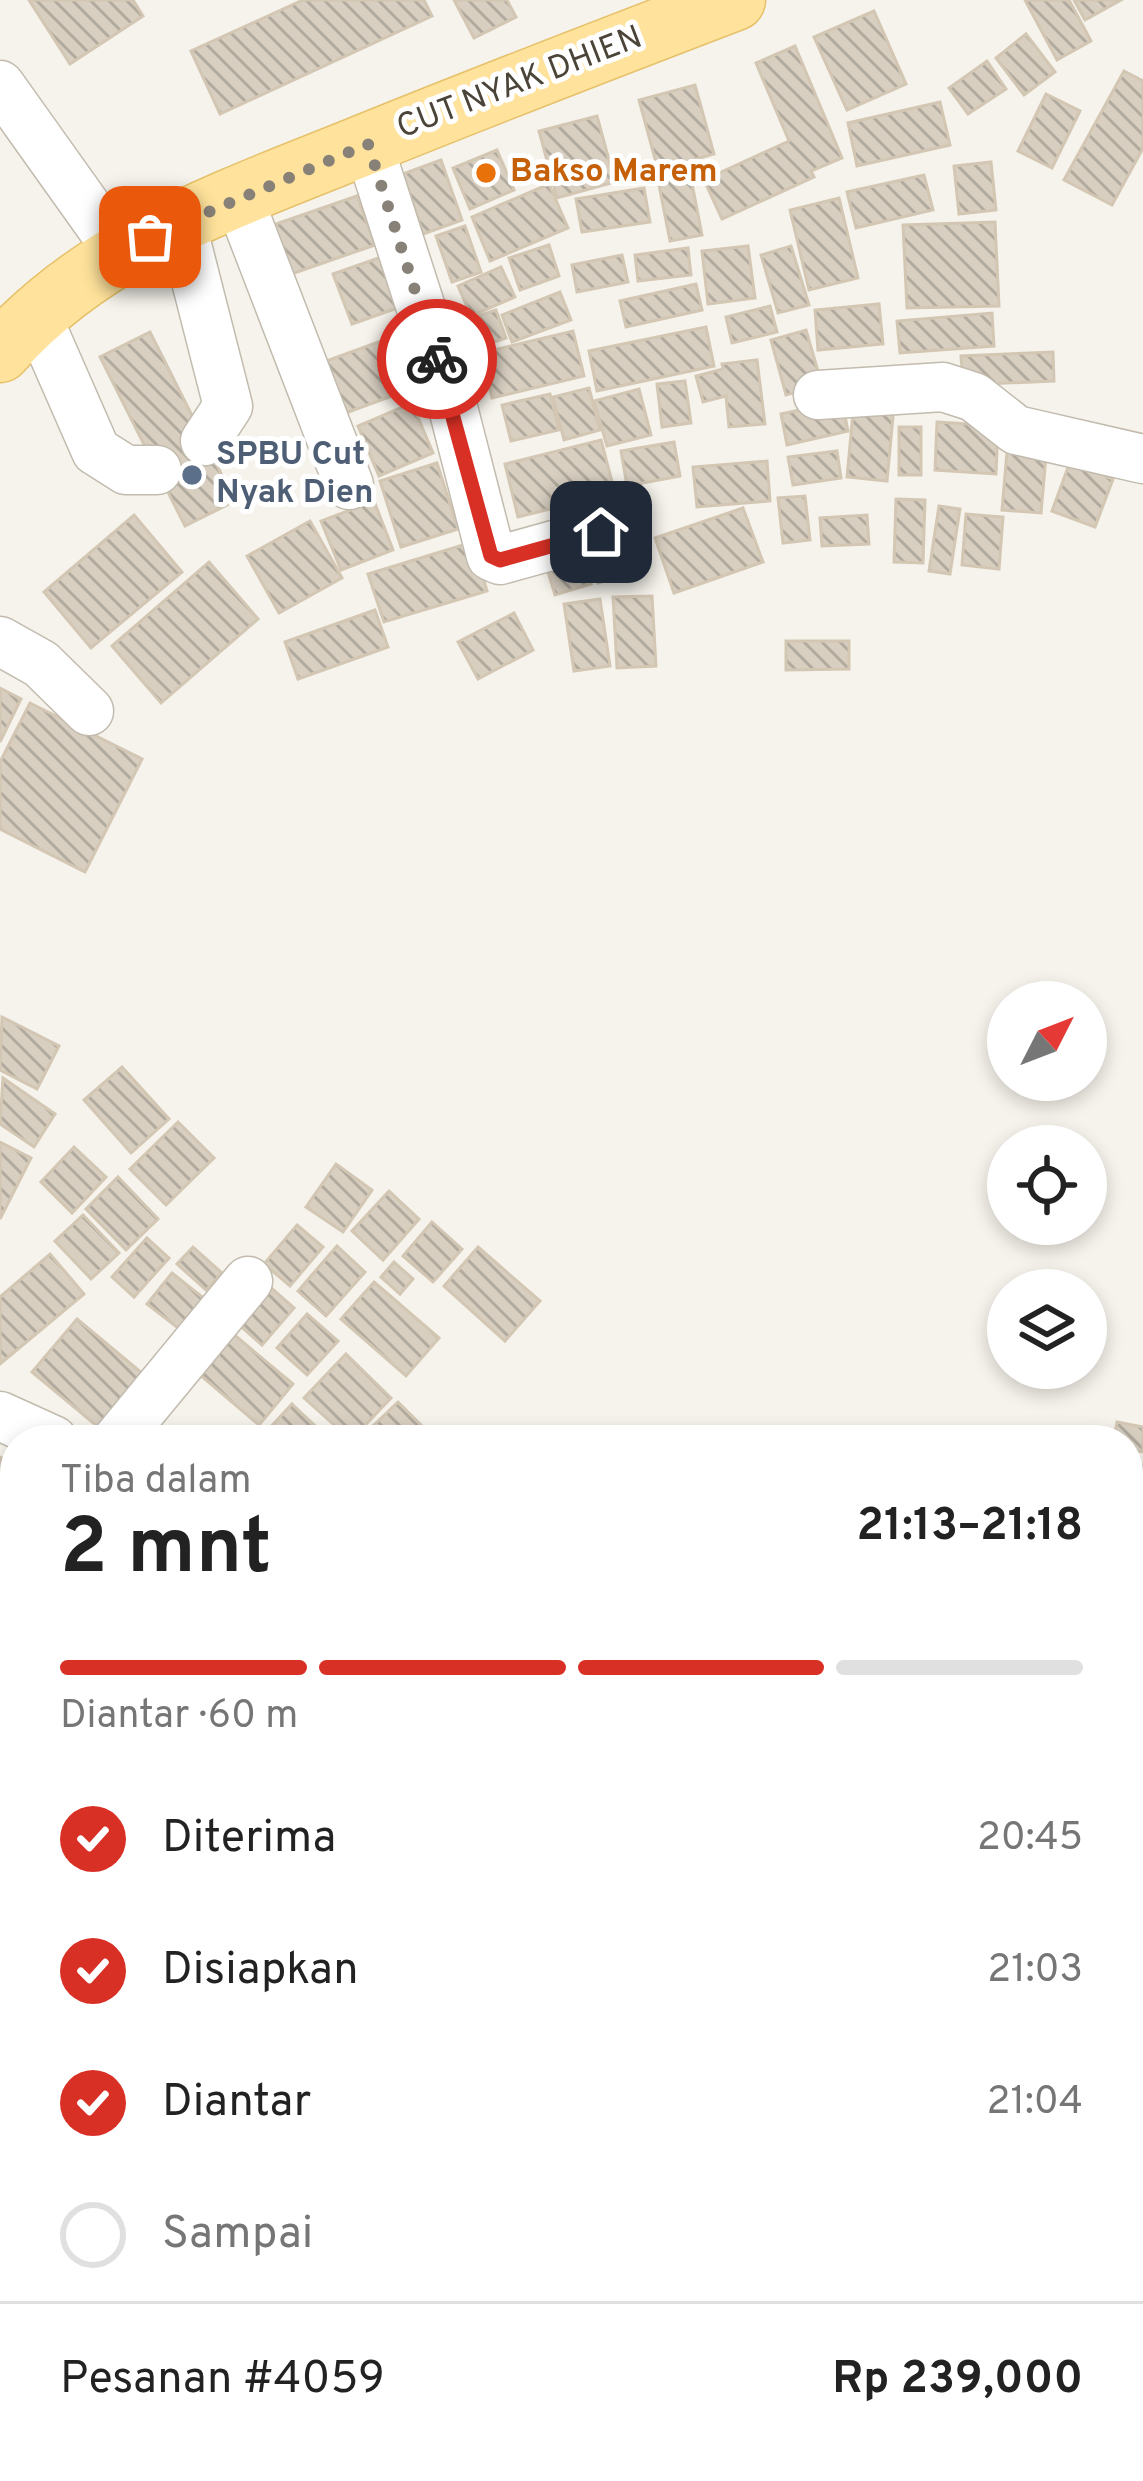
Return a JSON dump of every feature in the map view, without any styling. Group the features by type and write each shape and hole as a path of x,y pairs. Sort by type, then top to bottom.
{"main road":[{"name":"CUT NYAK DHIEN","path":"18,332 119,252 181,222 734,0"}],"street":[{"path":"0,85 119,252"},
{"path":"368,144 452,404 491,556 500,560 601,532"},
{"path":"238,196 349,485"},
{"path":"181,222 228,406 205,441"},
{"path":"18,332 96,451 126,470 157,470"},
{"path":"818,395 943,387 974,397 1016,430 1143,459"},
{"path":"0,641 41,664 89,711"},
{"path":"129,1425 248,1281"}],"building":[{"path":"29,0 133,0 143,16 70,64"},
{"path":"303,0 424,0 432,16 220,114 191,51"},
{"path":"454,0 507,0 516,17 474,38"},
{"path":"1025,0 1069,0 1091,41 1057,60"},
{"path":"1074,0 1121,0 1085,20"},
{"path":"874,11 906,84 847,110 814,37"},
{"path":"1026,34 1055,72 1024,95 996,58"},
{"path":"795,46 842,158 811,171 814,177 722,219 704,180 789,141 756,63"},
{"path":"987,61 1006,89 968,114 949,88"},
{"path":"1124,71 1143,81 1143,148 1112,205 1064,180"},
{"path":"695,85 714,154 658,170 639,100"},
{"path":"1046,94 1080,111 1052,168 1018,151"},
{"path":"940,102 950,145 857,166 848,123"},
{"path":"597,116 615,182 557,198 539,131"},
{"path":"497,150 514,190 470,209 453,168"},
{"path":"441,160 462,220 423,234 403,174"},
{"path":"991,162 996,210 959,214 954,166"},
{"path":"689,168 702,235 670,241 657,175"},
{"path":"924,175 933,210 856,228 847,192"},
{"path":"549,184 568,228 490,261 472,217"},
{"path":"644,188 650,222 582,232 576,199"},
{"path":"357,196 375,245 271,281 253,232"},
{"path":"839,198 858,278 809,290 790,210"},
{"path":"995,222 999,306 907,308 903,225"},
{"path":"465,226 481,272 452,282 436,236"},
{"path":"549,245 559,276 520,290 509,258"},
{"path":"748,246 755,298 708,304 702,251"},
{"path":"791,246 809,305 778,313 761,255"},
{"path":"688,248 691,275 638,281 635,255"},
{"path":"387,255 406,305 352,324 333,274"},
{"path":"622,255 628,282 577,292 572,265"},
{"path":"501,267 515,297 471,316 458,286"},
{"path":"696,284 702,310 626,327 620,301"},
{"path":"560,292 571,320 512,342 502,315"},
{"path":"879,304 883,344 818,350 815,310"},
{"path":"770,306 777,332 732,343 726,317"},
{"path":"496,310 506,338 479,347 469,319"},
{"path":"992,313 994,346 900,353 897,321"},
{"path":"706,327 714,366 597,391 589,351"},
{"path":"806,330 822,385 786,395 771,340"},
{"path":"573,331 584,376 492,398 481,353"},
{"path":"150,332 235,501 185,526 100,357"},
{"path":"406,332 425,384 340,415 321,363"},
{"path":"1053,352 1054,381 963,385 961,356"},
{"path":"757,360 765,424 729,427 726,396 703,402 696,376 723,369 722,364"},
{"path":"685,381 691,423 662,427 657,384"},
{"path":"589,388 600,430 564,440 553,397"},
{"path":"639,389 651,435 607,446 594,401"},
{"path":"550,394 559,430 511,441 502,405"},
{"path":"842,401 848,431 787,445 781,414"},
{"path":"854,402 894,406 887,481 847,477"},
{"path":"412,403 433,453 379,476 358,426"},
{"path":"937,422 998,426 996,474 935,470"},
{"path":"899,427 921,427 921,475 899,475"},
{"path":"601,440 615,493 518,517 505,464"},
{"path":"674,442 680,476 627,486 621,451"},
{"path":"837,451 841,478 793,485 788,457"},
{"path":"1007,452 1046,456 1041,513 1002,510"},
{"path":"767,461 770,501 697,507 693,467"},
{"path":"1070,462 1113,479 1095,527 1052,511"},
{"path":"437,463 458,529 401,547 380,481"},
{"path":"805,496 810,540 783,543 778,498"},
{"path":"896,499 925,500 923,563 894,562"},
{"path":"374,501 393,550 341,570 321,521"},
{"path":"939,506 960,509 950,574 929,571"},
{"path":"743,508 763,562 674,593 655,538"},
{"path":"966,514 1003,517 999,569 962,565"},
{"path":"134,515 182,572 91,648 44,592"},
{"path":"867,515 869,544 822,546 820,518"},
{"path":"310,521 342,578 279,613 247,556"},
{"path":"623,525 638,570 598,583 585,538"},
{"path":"578,539 591,584 555,595 541,549"},
{"path":"473,542 487,591 384,622 368,574"},
{"path":"209,562 258,619 161,703 112,646"},
{"path":"652,596 656,666 617,668 613,597"},
{"path":"600,599 610,666 574,671 564,604"},
{"path":"375,610 388,647 298,679 285,642"},
{"path":"514,613 533,650 478,679 458,642"},
{"path":"786,641 849,641 849,669 786,670"},
{"path":"0,688 21,699 0,742"},
{"path":"30,703 142,759 85,872 0,829 0,762"},
{"path":"2,1017 59,1046 37,1089 0,1070"},
{"path":"122,1067 169,1119 131,1153 84,1100"},
{"path":"3,1078 55,1114 34,1147 0,1124"},
{"path":"178,1122 214,1158 166,1205 130,1169"},
{"path":"0,1142 31,1158 0,1219"},
{"path":"74,1147 106,1177 72,1213 41,1182"},
{"path":"336,1164 372,1190 343,1232 306,1207"},
{"path":"118,1177 158,1219 126,1250 86,1209"},
{"path":"389,1191 419,1219 383,1260 352,1231"},
{"path":"83,1215 119,1253 91,1279 55,1241"},
{"path":"432,1222 462,1249 433,1282 403,1256"},
{"path":"297,1225 323,1247 290,1286 264,1264"},
{"path":"147,1238 169,1258 134,1297 112,1277"},
{"path":"337,1246 365,1272 326,1316 298,1291"},
{"path":"193,1247 222,1273 206,1290 177,1264"},
{"path":"478,1247 540,1301 505,1341 444,1286"},
{"path":"50,1254 84,1294 0,1364 0,1297"},
{"path":"394,1262 413,1279 400,1294 381,1277"},
{"path":"172,1273 211,1304 187,1335 147,1304"},
{"path":"374,1282 439,1338 406,1376 341,1319"},
{"path":"268,1285 294,1308 262,1345 236,1322"},
{"path":"307,1314 338,1341 307,1375 277,1348"},
{"path":"77,1319 143,1374 96,1425 32,1372"},
{"path":"226,1328 293,1384 259,1425 192,1368"},
{"path":"346,1354 391,1398 365,1425 334,1425 304,1398"},
{"path":"398,1402 421,1425 374,1425"},
{"path":"292,1404 314,1425 273,1425"}],"way so far":[{"path":"150,237 368,144 437,359"}],"place":[{"name":"Bakso Marem","path":"486,173"},
{"name":"SPBU Cut Nyak Dien","path":"192,475"}],"route":[{"path":"437,359 491,556 500,560 601,532"}]}
